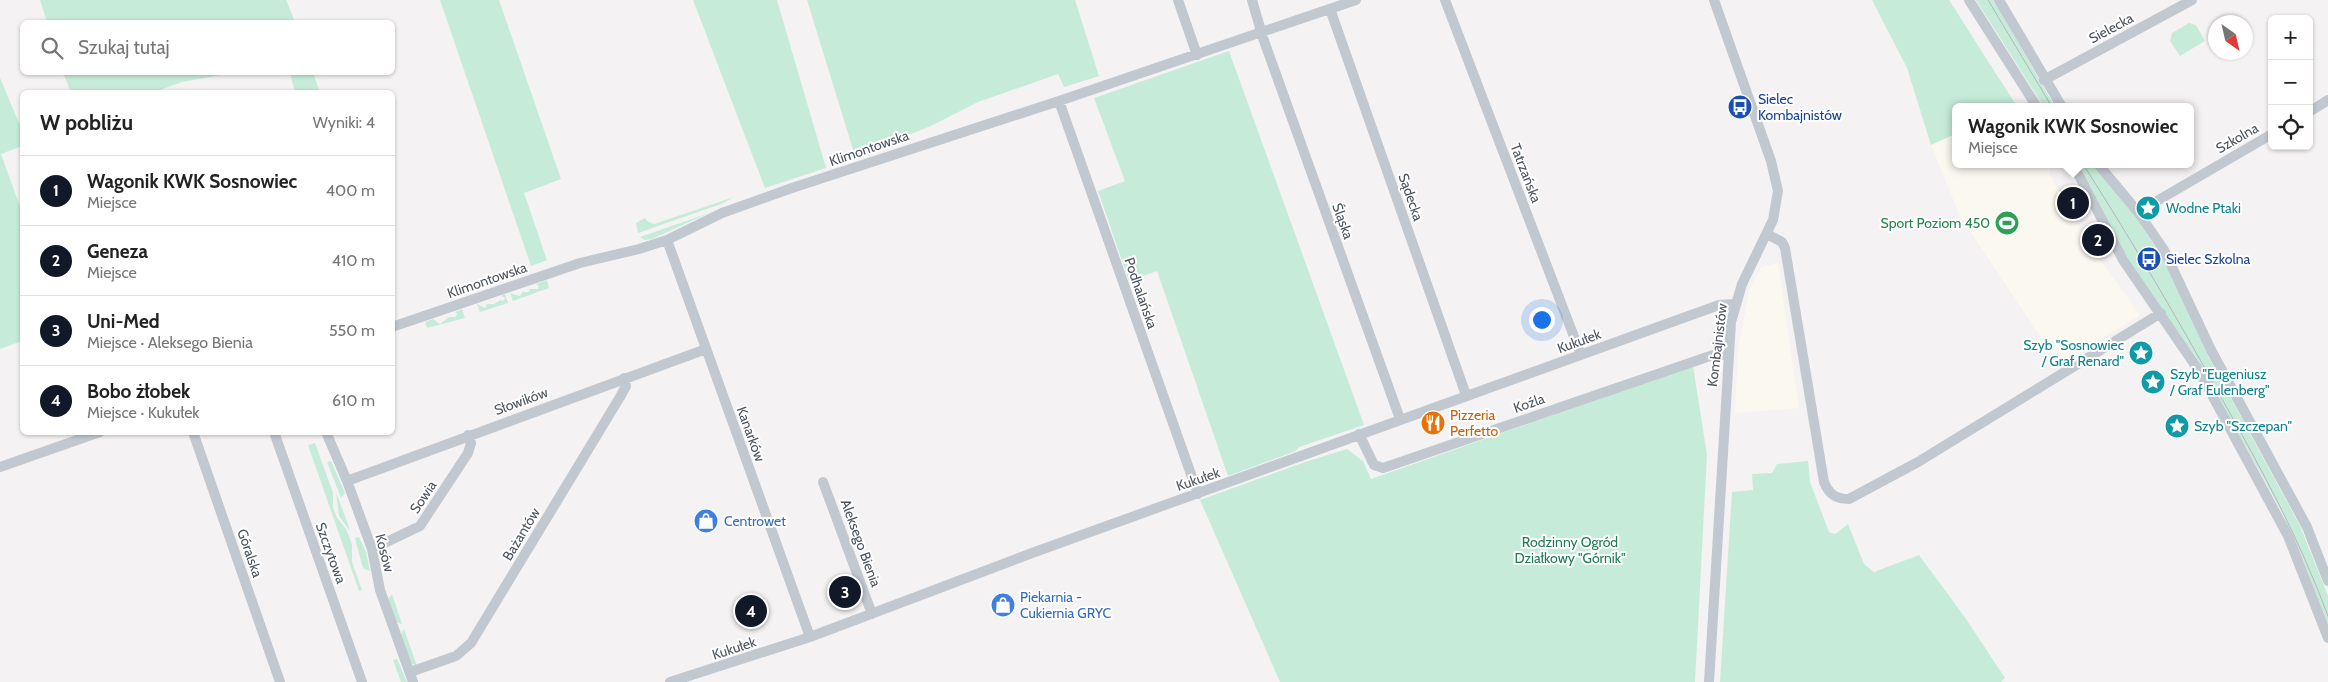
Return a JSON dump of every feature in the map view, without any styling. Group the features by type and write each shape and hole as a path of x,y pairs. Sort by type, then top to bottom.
{"street":[{"path":"1178,0 1197,55"},
{"name":"Śląska","path":"1252,0 1261,32 1400,419"},
{"name":"Klimontowska","path":"395,326 580,263 621,255 667,240 722,213 774,194 1197,55 1356,0"},
{"name":"Tatrzańska","path":"1446,0 1580,355"},
{"name":"Kombajnistów","path":"1709,682 1727,355 1735,304 1745,277 1767,234 1777,199 1775,174 1714,0"},
{"path":"1969,0 2034,103"},
{"path":"1999,0 2044,80 2059,103"},
{"name":"Sielecka","path":"2044,80 2192,0"},
{"name":"Sądecka","path":"1330,9 1466,395"},
{"path":"2313,109 2328,100"},
{"name":"Podhalańska","path":"1059,101 1198,494"},
{"name":"Szkolna","path":"2138,212 2268,136"},
{"path":"2074,168 2123,260 2199,371 2288,536 2328,638"},
{"path":"2101,168 2138,212 2164,250 2180,279 2210,350 2307,527 2328,581"},
{"path":"1767,234 1782,242 1785,248 1824,482 1832,495 1842,499 1858,495 1897,474 2118,341 2161,313"},
{"name":"Kanarków","path":"667,240 810,637"},
{"name":"Kukułek","path":"670,682 810,637 1032,553 1466,395 1719,305 1735,304"},
{"name":"Słowików","path":"347,481 706,349"},
{"name":"Koźla","path":"1359,434 1374,465 1382,468 1713,355 1727,355"},
{"name":"Bażantów","path":"411,677 456,656 471,643 620,397 626,386 624,378"},
{"path":"0,467 91,435"},
{"name":"Góralska","path":"194,435 280,682"},
{"name":"Szczytowa","path":"275,435 362,682"},
{"name":"Kosów","path":"327,435 347,481 372,550 380,590 411,677"},
{"name":"Sowia","path":"372,550 413,532 425,522 468,453 471,443 468,435"},
{"name":"Aleksego Bienia","path":"823,482 872,614"}],"shaded area":[{"path":"1952,135 1952,168 2049,168 2050,175 2085,239 2140,315 2059,365 1960,216 1931,145"},
{"path":"1778,263 1799,408 1735,413 1738,349 1749,291 1761,267"}],"green space":[{"path":"40,0 286,0 294,20 46,20"},
{"path":"440,0 499,0 561,179 524,193 547,260 531,266"},
{"path":"693,0 777,0 826,168 765,188"},
{"path":"807,0 1075,0 1099,76 1064,87 1058,74 978,102 931,126 855,156"},
{"path":"1872,0 1949,0 2015,103 1952,103 1952,135 1931,145 1907,68"},
{"path":"1976,0 1994,0 2053,103 2041,103"},
{"path":"2189,23 2196,25 2205,41 2180,56 2170,41 2172,33"},
{"path":"1229,51 1364,425 1299,447 1296,451 1228,476 1157,271 1129,281 1098,191 1125,181 1094,98"},
{"path":"64,75 221,75 182,82 160,90 70,90"},
{"path":"291,75 314,75 319,90 294,90"},
{"path":"0,78 20,125 20,147 1,154 20,206 20,342 0,349"},
{"path":"2081,168 2095,168 2132,211 2163,259 2209,358 2300,526 2328,596 2328,624 2284,516 2196,357 2136,273 2121,248"},
{"path":"734,197 721,204 638,233 636,223 645,218 654,224"},
{"path":"709,213 652,239 645,240 640,237"},
{"path":"547,280 549,288 513,301 510,293 520,296 522,292 538,289 539,286 536,284"},
{"path":"505,294 508,303 480,312 477,304 485,308 487,304 494,304 500,300 503,301 505,298 501,296"},
{"path":"462,309 465,318 427,328 425,322 433,319 440,324 449,317 455,317 457,314 455,312"},
{"name":"Rodzinny Ogród Działkowy \"Górnik\"","path":"1693,366 1707,455 1695,682 1280,682 1200,500 1347,449 1363,461 1371,479"},
{"path":"315,443 333,493 333,507 337,518 346,529 352,544 352,562 362,590 359,591 308,445"},
{"path":"331,461 345,493 341,498 327,462"},
{"path":"1808,461 1810,482 1829,532 1835,534 1848,524 1864,564 1874,572 1919,555 1964,616 2005,678 2001,682 1720,682 1732,492 1753,490 1752,474 1772,473 1777,464"},
{"path":"336,492 349,527 350,531 339,516"},
{"path":"359,537 366,552 370,571 364,569 362,565 355,538"},
{"path":"392,594 402,624 396,622 388,599"},
{"path":"404,629 417,666 411,663 401,634"},
{"path":"397,659 407,682 401,682 393,660"}],"tram line":[{"path":"1988,0 2050,103"},
{"path":"2085,168 2172,310 2252,452 2293,533 2328,616"}],"place":[{"name":"Sielec Kombajnistów","path":"1740,107"},
{"name":"Wagonik KWK Sosnowiec","path":"2073,203"},
{"name":"Wodne Ptaki","path":"2148,208"},
{"name":"Sport Poziom 450","path":"2007,223"},
{"name":"Geneza","path":"2098,240"},
{"name":"Sielec Szkolna","path":"2149,259"},
{"name":"Szyb \"Sosnowiec / Graf Renard\"","path":"2141,353"},
{"name":"Szyb \"Eugeniusz / Graf Eulenberg\"","path":"2153,382"},
{"name":"Pizzeria Perfetto","path":"1433,423"},
{"name":"Szyb \"Szczepan\"","path":"2177,426"},
{"name":"Centrowet","path":"706,521"},
{"name":"Uni-Med","path":"845,592"},
{"name":"Piekarnia - Cukiernia GRYC","path":"1003,605"},
{"name":"Bobo żłobek","path":"751,611"}]}
